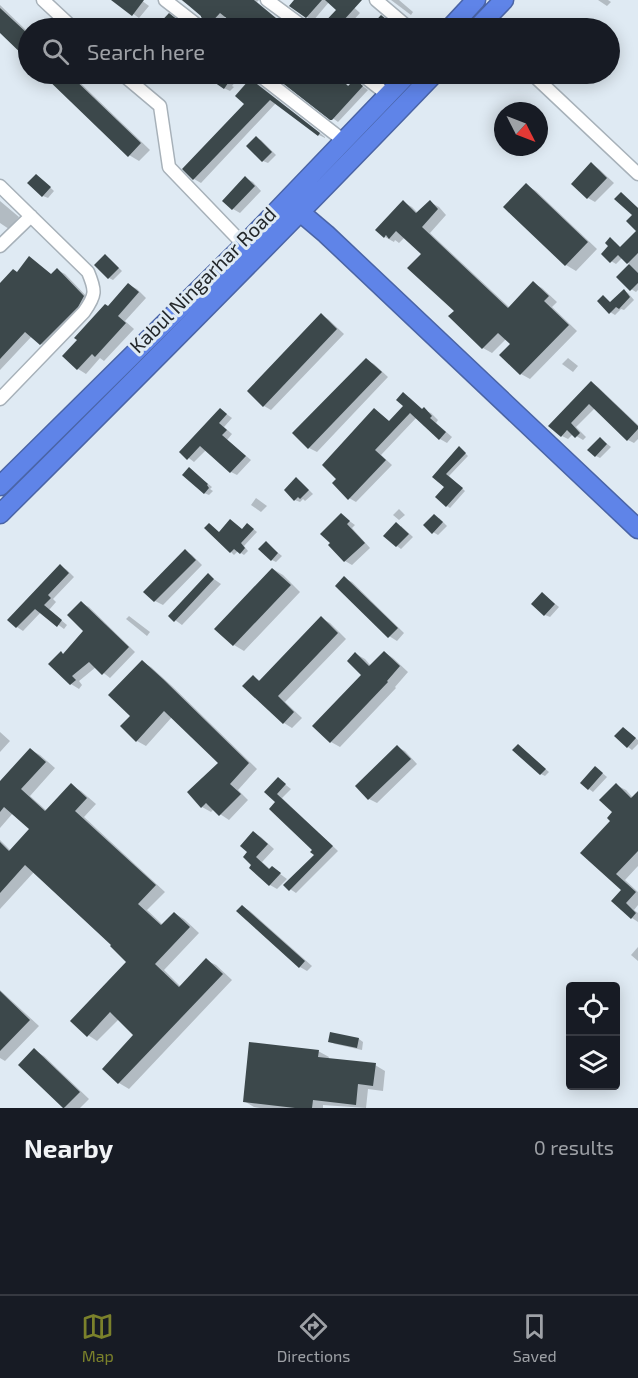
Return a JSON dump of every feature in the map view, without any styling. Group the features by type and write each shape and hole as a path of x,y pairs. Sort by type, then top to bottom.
{"highway":[{"path":"489,18 504,0"},
{"path":"460,18 472,6"},
{"name":"Kabul Ningarhar Road","path":"0,486 244,245 293,207 344,141 398,84"},
{"name":"Kabul Ningarhar Road","path":"0,514 148,367 293,207 423,84"},
{"path":"293,207 334,242 638,529"}],"street":[{"path":"43,0 62,18"},
{"path":"165,0 188,18"},
{"path":"267,0 291,18"},
{"path":"376,0 397,18"},
{"path":"134,84 160,106 169,167 244,245"},
{"path":"271,84 344,141"},
{"path":"374,84 388,95"},
{"path":"543,84 638,174"},
{"path":"0,186 88,272 93,284 93,299 84,312 0,399"},
{"path":"0,246 31,216"}],"building":[{"path":"111,0 144,0 132,16"},
{"path":"182,0 254,0 276,18 226,18 220,13 215,18 202,18"},
{"path":"294,0 322,0 306,18 289,6"},
{"path":"325,0 362,0 346,18 328,18 336,10"},
{"path":"0,8 18,25 18,50 0,33"},
{"path":"169,13 175,18 164,18"},
{"path":"52,84 79,84 141,143 128,157"},
{"path":"217,84 227,84 224,89"},
{"path":"246,84 257,84 320,133 318,136 270,100 193,180 182,169 244,104 235,96"},
{"path":"284,84 346,84 348,86 361,84 363,86 330,120"},
{"path":"256,136 272,152 262,162 246,146"},
{"path":"591,162 607,178 587,199 571,184"},
{"path":"36,174 51,187 42,197 27,183"},
{"path":"245,176 255,186 232,210 222,201"},
{"path":"526,183 588,242 565,266 503,207"},
{"path":"621,192 638,208 638,253 627,264 618,255 610,263 601,254 608,246 605,243 610,237 620,247 636,231 626,221 632,215 614,199"},
{"path":"403,200 416,213 430,200 438,209 422,227 508,308 533,281 549,296 544,301 569,325 520,375 499,355 510,344 498,333 482,349 448,316 454,311 407,268 421,254 396,231 389,239 386,235 384,238 375,230"},
{"path":"105,254 119,268 108,279 94,265"},
{"path":"29,256 51,274 57,268 84,296 78,307 40,345 25,332 0,359 0,283 13,269 17,272"},
{"path":"629,264 638,273 638,283 630,291 616,277"},
{"path":"128,283 139,292 118,316 126,323 95,357 92,354 77,370 62,356 77,340 74,338 105,304 108,306"},
{"path":"624,289 630,297 619,309 616,307 609,314 597,301 603,295 610,302"},
{"path":"321,313 337,329 263,407 247,391"},
{"path":"366,358 382,372 308,449 292,433"},
{"path":"591,381 638,426 627,441 589,404 571,423 580,433 575,438 567,430 561,437 548,426"},
{"path":"403,392 422,409 424,407 432,416 430,418 446,432 439,440 410,413 375,450 386,460 348,500 332,483 336,479 322,465 374,408 389,421 403,406 396,400"},
{"path":"220,408 227,414 219,423 227,430 222,435 246,456 230,473 200,446 187,460 179,452"},
{"path":"600,437 607,444 595,457 587,450"},
{"path":"459,446 466,453 446,474 463,488 446,507 435,497 444,487 432,477"},
{"path":"189,467 208,484 209,488 204,494 182,475"},
{"path":"296,477 309,490 300,499 298,497 294,501 284,490"},
{"path":"341,513 350,521 347,524 365,543 344,562 320,534"},
{"path":"434,514 443,522 432,534 423,525"},
{"path":"230,519 242,529 247,523 254,529 241,543 245,548 240,554 234,549 230,553 204,528 209,523 219,532"},
{"path":"396,522 409,534 396,547 383,536"},
{"path":"266,541 278,553 271,561 258,549"},
{"path":"185,549 196,560 154,602 143,592"},
{"path":"60,564 69,573 48,595 51,598 44,605 62,620 57,627 35,609 16,628 7,620"},
{"path":"272,568 291,585 233,646 214,629"},
{"path":"208,573 214,579 174,622 168,616"},
{"path":"344,576 398,628 388,638 335,586"},
{"path":"542,592 555,604 544,616 531,604"},
{"path":"81,601 129,647 102,675 89,662 72,676 76,680 70,685 48,664 61,651 63,654 83,631 67,615"},
{"path":"321,616 338,633 278,696 294,712 283,724 242,686 253,675 259,681"},
{"path":"384,651 400,666 388,682 330,743 312,726 361,675 347,661 355,652 369,666"},
{"path":"142,660 249,763 230,784 241,794 219,816 206,803 201,808 187,792 218,763 164,711 136,742 120,726 130,716 108,695"},
{"path":"623,727 636,738 627,748 614,736"},
{"path":"518,744 546,769 540,775 512,750"},
{"path":"397,745 411,759 368,800 355,786"},
{"path":"30,748 46,762 21,789 45,811 71,783 87,798 75,811 156,885 138,904 161,925 174,912 190,927 155,964 179,987 206,958 223,974 118,1084 102,1069 133,1035 110,1012 87,1037 70,1021 126,962 111,945 25,865 0,893 0,842 9,851 29,829 4,807 0,812 0,781"},
{"path":"595,766 603,773 588,790 580,783"},
{"path":"278,777 286,784 277,794 333,846 289,891 283,885 314,855 310,852 312,850 269,809 275,802 264,792"},
{"path":"616,783 631,798 638,791 638,851 616,874 636,892 626,903 636,913 631,919 611,901 621,890 580,853 610,821 607,818 612,812 599,800"},
{"path":"253,831 268,844 256,857 269,869 272,866 281,873 269,886 249,868 251,865 243,857 247,852 240,846"},
{"path":"242,905 305,961 299,968 236,911"},
{"path":"0,991 30,1020 0,1051"},
{"path":"330,1032 359,1038 357,1048 328,1042"},
{"path":"249,1042 319,1050 318,1057 376,1063 373,1086 358,1084 356,1105 313,1100 312,1108 295,1108 243,1102"},
{"path":"34,1048 80,1092 64,1108 18,1065"}]}
